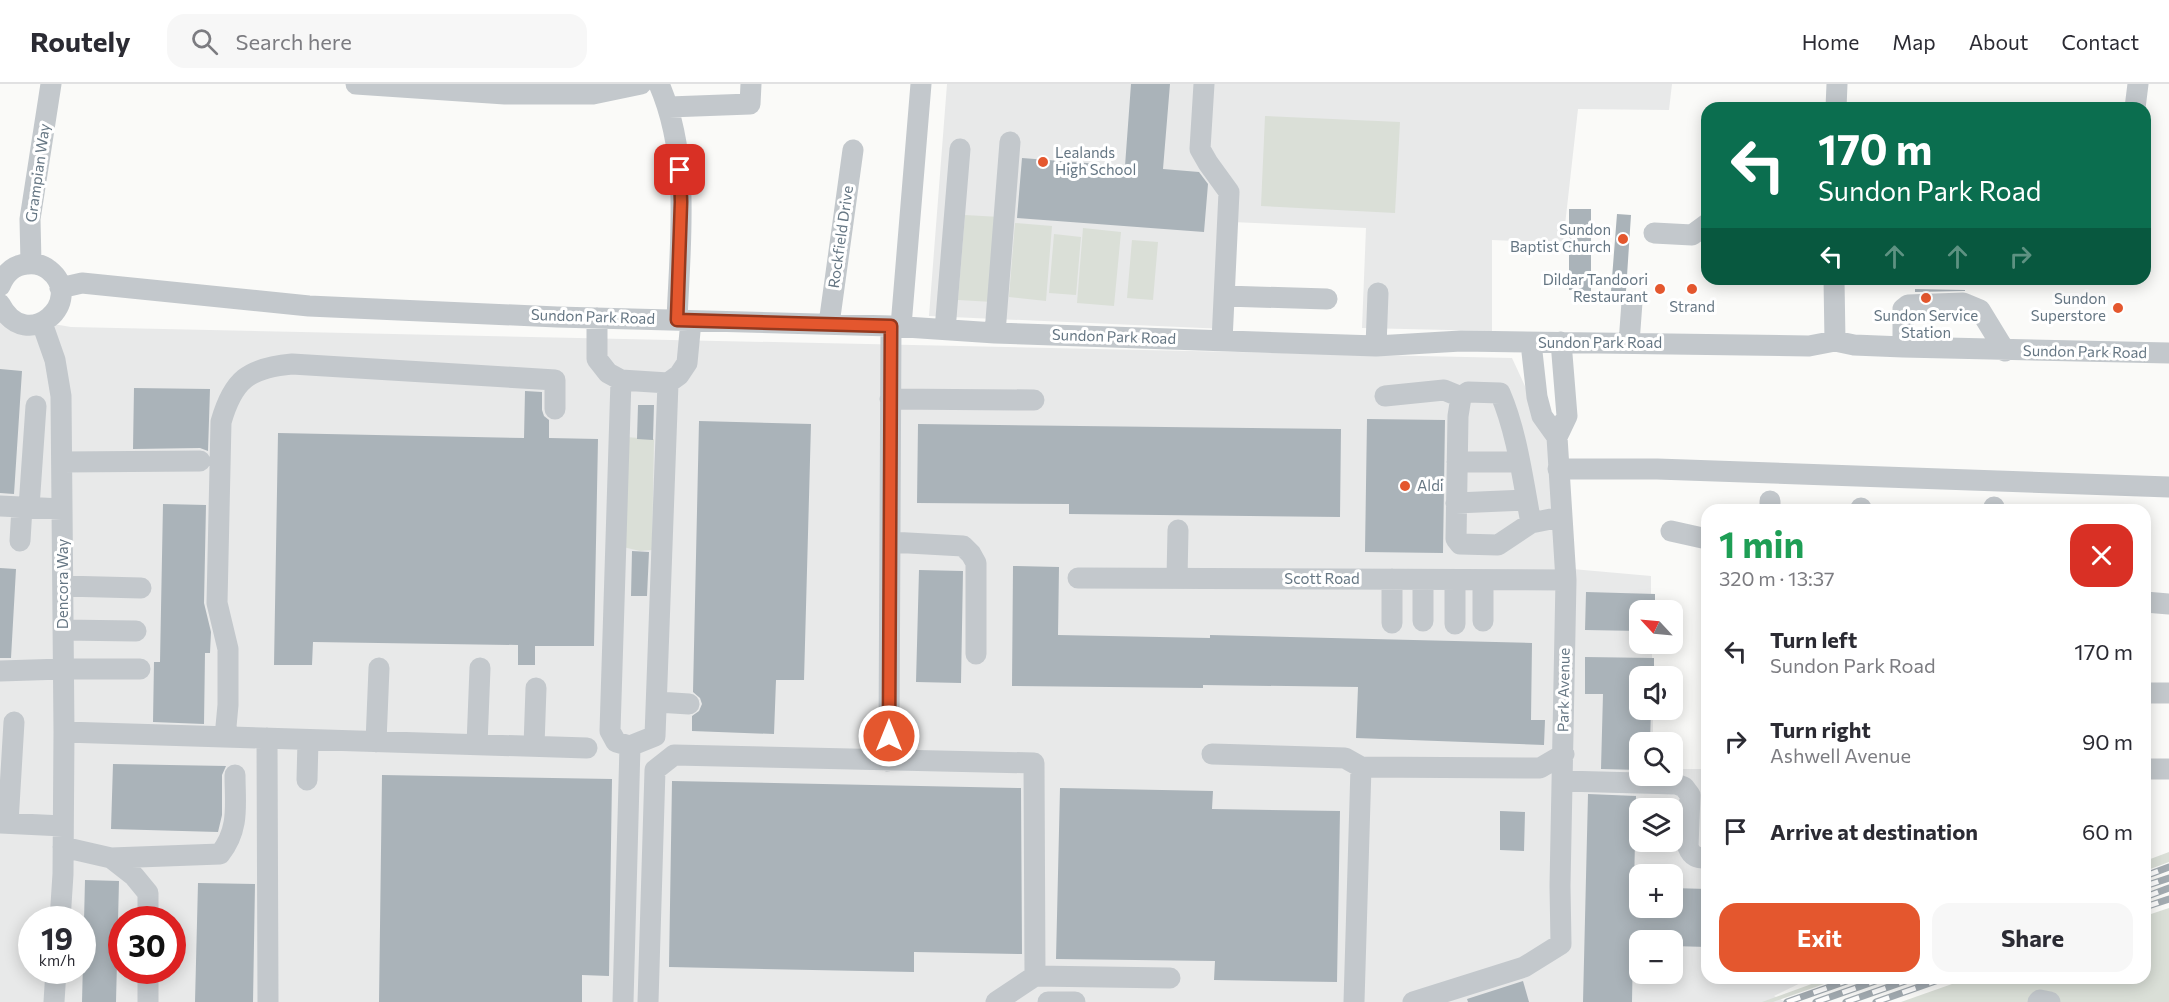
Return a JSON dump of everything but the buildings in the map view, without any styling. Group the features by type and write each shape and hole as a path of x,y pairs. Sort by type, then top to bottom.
{"street":[{"name":"Grampian Way","path":"31,263 30,219 51,84"},
{"path":"356,84 506,94 593,94 641,84"},
{"path":"597,318 597,359 608,373 621,380 668,383 679,375 687,363 679,154 669,107 659,84"},
{"path":"669,107 750,104 751,84"},
{"path":"887,761 890,399 921,84"},
{"path":"1204,84 1200,149 1229,192 1222,341"},
{"path":"1836,102 1837,84"},
{"path":"2136,102 2138,84"},
{"path":"995,333 1011,142"},
{"path":"945,330 960,149"},
{"name":"Rockfield Drive","path":"829,324 853,150"},
{"path":"1654,233 1692,235 1701,228"},
{"path":"0,286 9,271 20,265 31,263 51,272 60,288 59,305 49,319 32,326 21,325 12,320 0,304"},
{"name":"Sundon Park Road","path":"60,288 82,283 309,306 597,318 896,326 995,333 1376,346 1461,341 1809,346 1835,341 1854,345 2005,351 2169,353"},
{"path":"1834,285 1835,341"},
{"path":"1376,346 1378,293"},
{"path":"1225,296 1327,299"},
{"path":"1629,344 1632,302"},
{"path":"1903,347 1903,309 1908,305 1963,303 1980,310 2005,351"},
{"name":"Dencora Way","path":"42,323 55,360 60,396 64,732 61,906"},
{"name":"Park Avenue","path":"1413,1002 1524,967 1561,944 1566,580 1557,437 1567,416 1561,342"},
{"path":"1531,343 1537,397 1542,416 1557,437"},
{"path":"225,737 228,705 228,649 217,603 222,422 227,401 244,379 259,369 291,364 555,380 555,409"},
{"path":"621,380 610,731 616,742 630,746 655,736 668,383"},
{"path":"1385,396 1444,390 1461,397"},
{"path":"1461,397 1468,393 1500,393 1519,462 1531,523"},
{"path":"1461,397 1458,416 1456,503 1456,538 1460,544 1498,545 1531,523 1561,516"},
{"path":"890,399 1034,400"},
{"path":"20,541 36,406"},
{"path":"62,462 200,461"},
{"path":"1457,462 1519,462"},
{"path":"1558,469 1657,470 2169,487"},
{"path":"1456,503 1526,500"},
{"path":"0,506 62,508"},
{"path":"1177,578 1178,530"},
{"path":"1671,531 1701,538"},
{"path":"890,542 963,546 970,554 976,563 976,654"},
{"name":"Scott Road","path":"1078,578 1566,580"},
{"path":"1392,579 1392,623"},
{"path":"1423,621 1424,580"},
{"path":"1455,580 1455,624"},
{"path":"1483,580 1483,621"},
{"path":"63,586 141,588"},
{"path":"2151,602 2169,604"},
{"path":"63,630 136,631"},
{"path":"376,742 379,668"},
{"path":"477,745 480,668"},
{"path":"0,671 140,669"},
{"path":"534,746 536,688"},
{"path":"2151,693 2169,693"},
{"path":"657,702 689,704"},
{"path":"14,722 4,823 63,826"},
{"path":"64,732 587,748"},
{"path":"267,738 268,1002"},
{"path":"313,780 314,740"},
{"path":"623,1002 630,746"},
{"path":"1212,754 1345,758 1361,767 1540,768 1564,754"},
{"path":"648,1002 655,770 674,755 1034,763 1035,976"},
{"path":"1354,1002 1361,767"},
{"path":"2151,769 2169,769"},
{"path":"63,847 111,858 220,854 232,837 235,821 235,775"},
{"path":"1563,781 1676,784 1684,787 1690,795 1688,848 1690,854 1701,858"},
{"path":"111,858 134,876 148,893 148,906"},
{"path":"996,1002 1035,976 1170,978"},
{"path":"54,1002 55,984"},
{"path":"148,984 148,1002"},
{"path":"2037,1002 2040,1000 2050,1002"},
{"path":"1048,1002 1075,1002"}],"shaded area":[{"name":"Lealands High School","path":"947,84 1672,84 1669,110 1578,109 1563,243 1492,240 1492,331 1362,328 1366,228 1232,222 1226,329 929,316"},
{"path":"1265,116 1400,122 1395,213 1261,206"},
{"path":"965,215 1000,217 993,302 958,300"},
{"path":"1015,223 1052,226 1046,301 1009,297"},
{"path":"1083,228 1121,232 1114,306 1077,303"},
{"path":"1054,234 1081,237 1076,295 1049,293"},
{"path":"1132,240 1158,242 1153,300 1127,298"},
{"path":"0,315 71,327 1512,358 1549,438 1561,568 1651,576 1651,600 1629,600 1629,654 1652,654 1652,666 1629,666 1629,720 1653,720 1653,732 1629,732 1629,786 1683,786 1683,769 1701,769 1701,984 1799,984 1774,996 1786,1002 0,1002"},
{"path":"625,437 654,439 652,550 640,551 623,547"},
{"path":"2169,852 2169,862 2151,869 2151,859"},
{"path":"2169,908 2169,1002 1901,1002 1952,984 2151,984 2151,914"},
{"path":"1812,984 1824,984 1773,1002 1762,1002"}],"railway":[{"path":"2151,874 2169,867"},
{"path":"2151,884 2169,878"},
{"path":"2151,895 2169,888"},
{"path":"2151,905 2169,899"},
{"path":"1787,1002 1838,984"},
{"path":"1816,1002 1867,984"},
{"path":"1846,1002 1897,984"},
{"path":"1876,1002 1927,984"}],"place":[{"name":"Lealands High School","path":"1043,162"},
{"name":"Sundon Baptist Church","path":"1623,239"},
{"name":"Dildar Tandoori Restaurant","path":"1660,289"},
{"name":"Strand","path":"1692,289"},
{"name":"Sundon Service Station","path":"1926,298"},
{"name":"Sundon Superstore","path":"2118,308"},
{"name":"Aldi","path":"1405,486"}],"route":[{"path":"680,170 677,320 891,326 889,736"}]}
